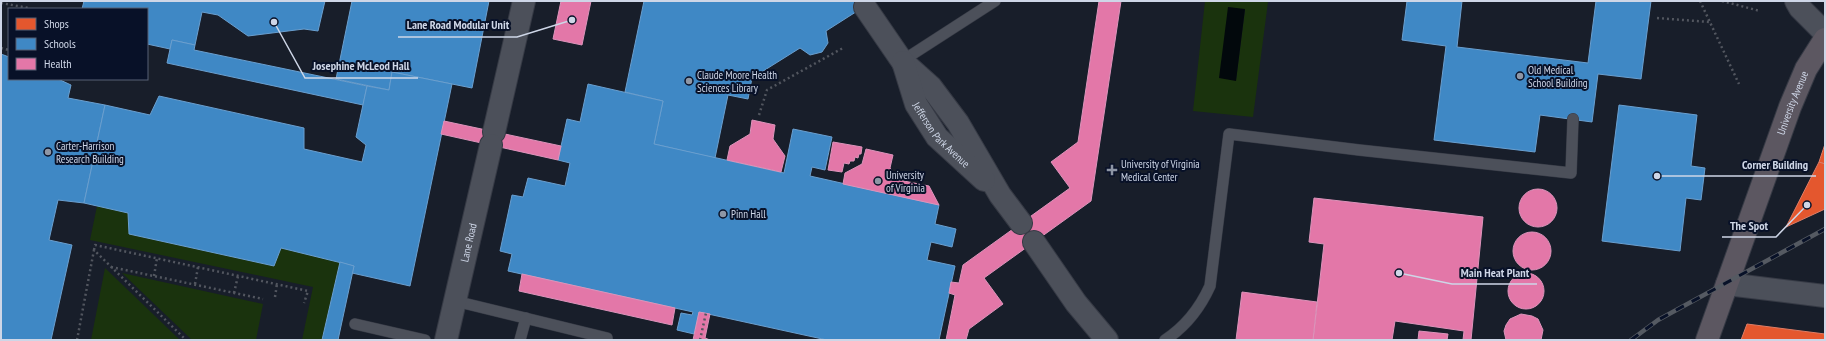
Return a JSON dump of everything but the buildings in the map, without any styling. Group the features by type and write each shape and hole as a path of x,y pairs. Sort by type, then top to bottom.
{"main road":[{"name":"University Avenue","path":"1706,340 1790,106 1806,69 1825,39"}],"street":[{"name":"Lane Road","path":"446,340 524,1"},
{"path":"1796,1 1800,8 1825,33"},
{"name":"Jefferson Park Avenue","path":"865,7 902,61 931,87 958,123 1000,195 1021,223"},
{"path":"1034,242 1076,303 1107,340"},
{"path":"1727,284 1825,296"}],"lane":[{"path":"902,61 995,1"},
{"path":"1165,340 1191,317 1202,303 1210,286 1229,134 1571,173 1573,119"},
{"path":"455,301 610,339"},
{"path":"520,340 526,318"},
{"path":"355,324 425,340"}],"path":[{"path":"1700,1 1739,84"},
{"path":"1722,1 1760,11"},
{"path":"1,3 29,8"},
{"path":"1657,18 1710,22"},
{"path":"759,115 767,90 843,48"},
{"path":"77,340 95,245 308,291 304,303"},
{"path":"94,250 186,340"},
{"path":"154,276 157,258"},
{"path":"111,267 263,299"},
{"path":"195,284 198,267"},
{"path":"234,293 238,276"},
{"path":"274,297 277,284"},
{"path":"700,340 706,313"}],"green space":[{"path":"1205,1 1268,2 1253,117 1193,111","holes":["1228,7 1245,10 1236,80"]},
{"path":"97,206 128,213 129,234 274,266 281,248 340,262 322,340 302,340 313,287 90,240"},
{"path":"105,268 180,340 91,340"},
{"path":"122,273 263,304 256,340 192,340"}],"shaded area":[{"path":"1228,7 1245,9 1236,81 1219,78"}],"railway":[{"path":"1631,340 1658,320 1825,229"}],"place":[{"name":"Lane Road Modular Unit","path":"572,20"},
{"name":"Josephine McLeod Hall","path":"274,22"},
{"name":"Old Medical School Building","path":"1520,76"},
{"name":"Claude Moore Health Sciences Library","path":"689,81"},
{"name":"Carter-Harrison Research Building","path":"48,152"},
{"name":"University of Virginia Medical Center","path":"1112,170"},
{"name":"Corner Building","path":"1657,176"},
{"name":"University of Virginia","path":"878,181"},
{"name":"The Spot","path":"1807,205"},
{"name":"Pinn Hall","path":"723,214"},
{"name":"Main Heat Plant","path":"1399,273"}]}
